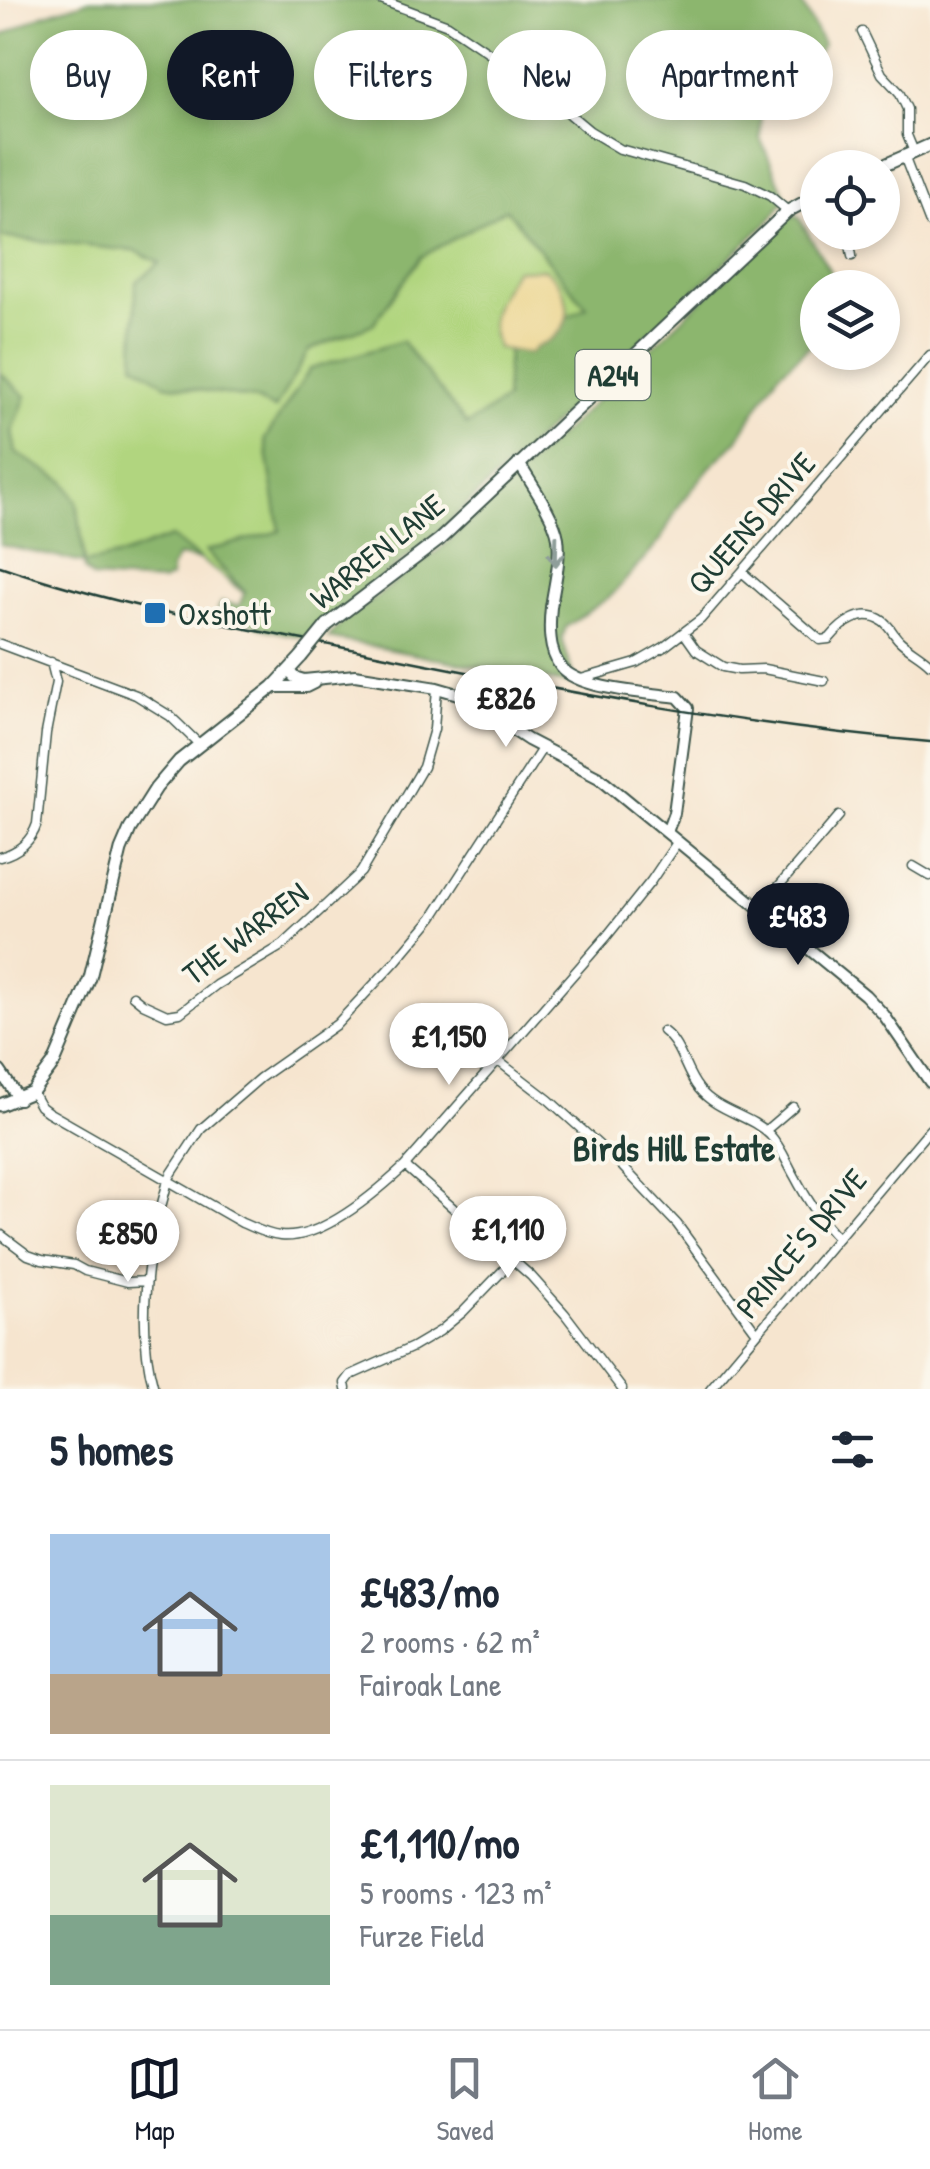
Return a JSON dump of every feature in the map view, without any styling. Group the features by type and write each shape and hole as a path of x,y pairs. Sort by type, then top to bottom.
{"main road":[{"path":"900,158 930,144"},
{"name":"A244","path":"788,211 800,205"},
{"name":"WARREN LANE","path":"32,1092 54,1063 90,978 121,850 166,774 273,687 327,624 438,540 788,211"},
{"path":"519,463 558,540 549,624 554,652 564,671 579,680 678,697 688,708 674,813 667,832"},
{"path":"289,672 304,680 320,679"},
{"path":"273,687 306,687 330,676 356,675 438,688 458,694 543,748 598,776 865,995 930,1082"},
{"path":"2,1076 19,1098"},
{"path":"0,1106 32,1092"}],"street":[{"path":"381,0 448,25 524,76 590,131 620,149 746,184 788,211"},
{"path":"862,32 882,74 899,92 907,109 909,154 930,223"},
{"path":"851,250 852,256"},
{"name":"QUEENS DRIVE","path":"579,680 636,662 684,634 701,619 930,355"},
{"path":"743,573 820,640 829,639 838,627 856,618 875,617 930,664"},
{"path":"684,634 696,650 723,666 764,669 824,681"},
{"path":"0,644 152,703 199,744"},
{"path":"0,857 28,842 37,824 46,733 56,682 51,662"},
{"path":"56,682 71,670"},
{"name":"THE WARREN","path":"133,996 167,1015 180,1013 216,985 284,945 361,872 422,767 434,729 438,688"},
{"path":"154,1389 146,1338 147,1281 154,1232 168,1180 200,1129 260,1078 337,1024 396,960 432,917 543,748"},
{"path":"759,909 839,816"},
{"path":"32,1092 44,1109 262,1232 292,1236 319,1228 351,1209 405,1166 636,900 678,842"},
{"path":"913,866 929,874"},
{"path":"663,1031 673,1040 685,1068 707,1098 765,1130 779,1146 795,1178 838,1238"},
{"path":"498,1060 620,1162 688,1238 757,1333"},
{"path":"765,1130 793,1106"},
{"name":"PRINCE'S DRIVE","path":"710,1389 930,1129"},
{"path":"405,1166 513,1260 564,1314 622,1389"},
{"path":"0,1234 42,1260 128,1282 147,1281"},
{"path":"346,1389 351,1375 413,1348 453,1321 513,1260"}],"green space":[{"path":"90,0 800,0 816,30 626,30 626,120 761,120 760,138 786,198 772,218 435,535 306,638 265,629 218,609 222,602 239,606 245,592 206,551 280,531 265,439 310,369 402,341 467,425 505,400 508,345 587,307 506,209 421,257 373,324 309,350 275,409 254,399 165,384 134,363 136,282 160,263 136,251 0,237 0,37 40,16"},
{"path":"506,209 587,308 508,345 505,400 467,425 402,342 265,439 280,531 206,552 244,593 171,537 123,555 85,563 77,502 65,482 16,453 12,432 25,396 0,373 0,237 137,251 161,264 165,384 254,399 274,408 309,350 373,324 421,257"},
{"path":"791,215 798,216 800,250 818,250 829,270 800,270 800,354 777,375 737,441 678,507 660,541 612,595 566,627 562,638 572,673 569,684 328,638 343,622 442,547"},
{"path":"0,373 26,396 12,432 16,453 65,482 77,502 85,563 123,555 171,537 200,560 178,556 171,577 162,582 93,578 84,563 0,545"}],"sand":[{"path":"545,269 564,294 565,324 529,354 497,348 492,316 515,270"}],"railway":[{"path":"0,566 187,617 514,681 721,717 930,742"}],"place":[{"name":"Oxshott","path":"155,613"}],"district":[{"name":"Birds Hill Estate","path":"674,1148"}]}
